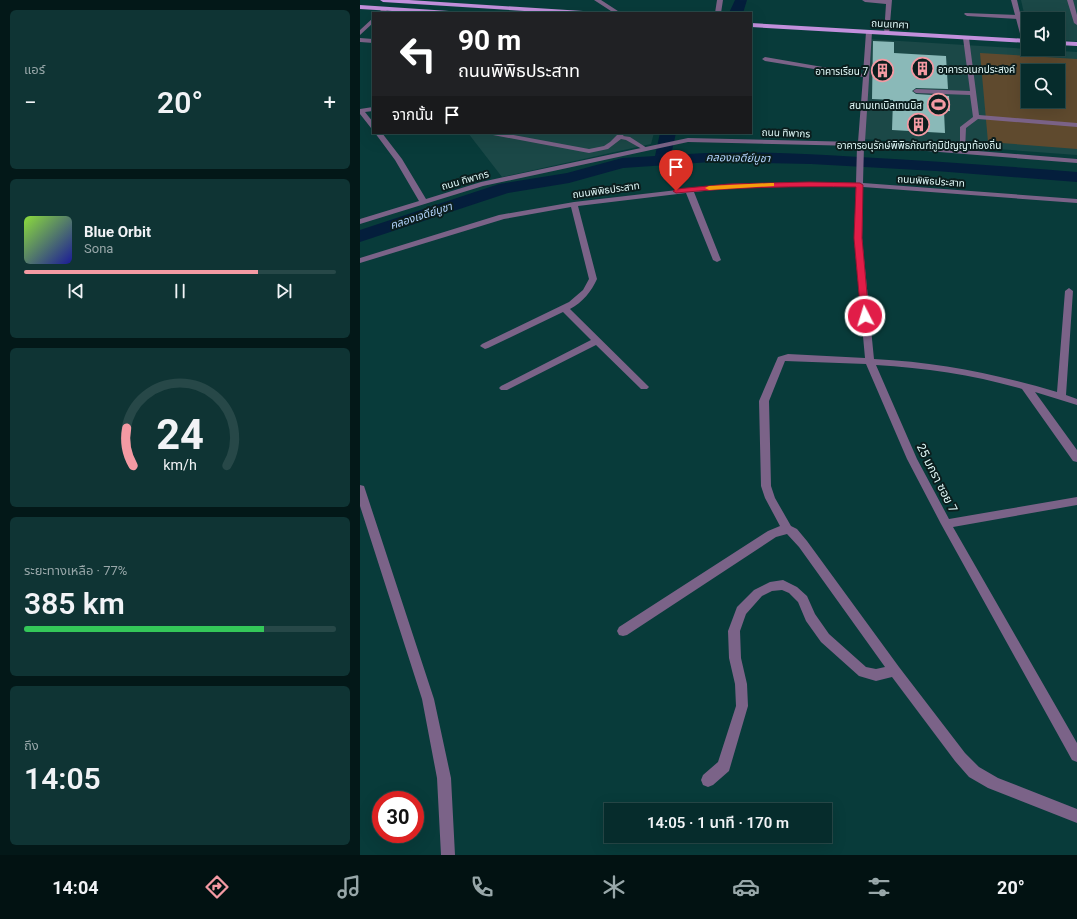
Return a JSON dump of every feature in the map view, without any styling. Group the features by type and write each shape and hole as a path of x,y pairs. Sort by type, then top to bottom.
{"main road":[{"path":"383,0 568,12"},
{"path":"360,7 383,11 416,12"},
{"name":"ถนนเทศา","path":"752,25 1021,41"},
{"path":"1065,43 1077,44"}],"street":[{"path":"597,0 616,12"},
{"path":"718,12 720,0"},
{"path":"866,0 888,1 887,34"},
{"path":"1014,0 1021,23"},
{"name":"25 มกรา ซอย 7","path":"869,32 861,148 858,238 870,363 912,459 946,524 1077,756"},
{"path":"765,59 866,76"},
{"path":"360,111 372,109"},
{"path":"360,111 372,126"},
{"path":"379,134 401,164 424,202"},
{"path":"707,134 716,140"},
{"name":"ถนน ทิพากร","path":"360,222 481,184 681,141 716,140 861,148 962,151 1077,161"},
{"name":"ถนนพิพิธประสาท","path":"360,261 502,217 536,210 574,204 736,185 809,184 860,181 1077,201"},
{"path":"689,190 717,260"},
{"path":"485,346 572,304 587,291 593,279 574,204"},
{"path":"1061,397 1070,291"},
{"path":"564,308 644,387"},
{"path":"504,388 597,341"},
{"path":"1077,402 1026,386 965,372 920,365 788,357 781,359 764,402 766,486 770,498 786,528 790,530 803,544 895,671 974,772 993,783 1077,816"},
{"path":"1026,386 1077,458"},
{"path":"360,489 428,699 444,778 448,855"},
{"path":"946,524 1077,501"},
{"path":"623,631 772,534 786,528"},
{"path":"708,780 724,766 742,706 741,684 735,658 734,632 741,611 758,593 770,587 783,586 793,590 803,599 810,617 825,638 862,672 876,675 895,671"}],"lane":[{"path":"1070,0 1077,23"},
{"path":"967,14 1019,17"},
{"path":"360,33 372,21"},
{"path":"966,38 976,117"},
{"path":"360,40 372,41"},
{"path":"916,91 973,93"},
{"path":"976,117 1077,125"},
{"path":"962,151 963,127 976,117"},
{"path":"498,134 590,151 603,150 614,142 620,135 645,148"}],"shaded area":[{"path":"1021,0 1077,0 1077,41 1065,40 1065,12 1024,12"},
{"path":"867,39 1021,49 1021,56 1065,56 1065,51 1077,52 1077,155 864,139"},
{"path":"980,53 1077,59 1077,149 988,142"},
{"path":"469,134 654,134 651,144 502,177"}],"building":[{"path":"873,41 894,42 894,53 946,56 948,89 916,88 912,91 916,94 949,96 950,111 944,111 945,133 892,130 893,100 872,99"}],"waterway":[{"path":"736,12 741,0"},
{"path":"662,160 668,134"},
{"name":"คลองเจดีย์บูชา","path":"360,236 505,188 569,178 622,163 711,157 811,159 936,166 1077,177"}],"slow traffic":[{"path":"709,188 771,185"}],"place":[{"name":"อาคารอเนกประสงค์","path":"923,69"},
{"name":"อาคารเรียน 7","path":"883,71"},
{"name":"สนามเทเบิลเทนนิส","path":"938,105"},
{"name":"อาคารอนุรักษ์พิพิธภัณฑ์ภูมิปัญญาท้องถิ่น","path":"919,125"}],"route":[{"path":"676,191 729,186 809,184 860,185 858,238 865,316"}]}
